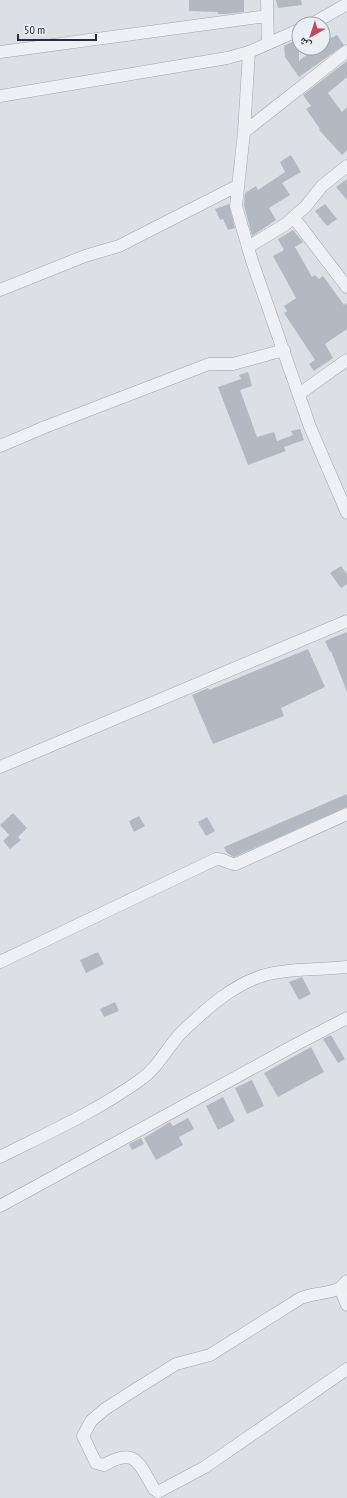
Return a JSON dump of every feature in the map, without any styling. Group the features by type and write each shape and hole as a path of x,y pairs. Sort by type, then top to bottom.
{"street":[{"path":"267,0 268,43"},
{"path":"326,16 347,4"},
{"path":"0,52 268,16"},
{"path":"0,96 216,60 249,52 291,33"},
{"path":"244,132 347,51"},
{"path":"249,52 244,132 236,206 248,247 310,427 347,513"},
{"path":"248,247 294,218 322,186 347,166"},
{"path":"0,290 85,256 119,246 237,186"},
{"path":"294,218 347,287"},
{"path":"0,446 52,424 209,364 233,364 284,350"},
{"path":"299,394 347,360"},
{"path":"0,767 347,621"},
{"path":"0,962 216,859 224,859 232,865 236,864 347,814"},
{"path":"0,1157 87,1114 141,1080 155,1066 182,1033 217,1002 241,985 270,974 292,970 347,967"},
{"path":"0,1206 295,1044 347,1018"},
{"path":"347,1305 344,1285 329,1293 301,1298 210,1355 176,1364 105,1409 91,1422 83,1436 96,1463 104,1465 124,1456 131,1457 138,1463 154,1490 158,1492 206,1467 347,1369"}],"building":[{"path":"189,0 244,0 244,12 218,14 218,12 189,11"},
{"path":"276,0 301,0 302,5 278,8"},
{"path":"337,35 344,45 331,54 331,38"},
{"path":"291,42 291,56 299,56 299,61 305,56 329,56 299,77 285,57 284,46"},
{"path":"347,61 347,77 328,93 342,112 347,107 347,150 342,155 319,130 320,129 306,109 311,106 303,95"},
{"path":"291,155 301,172 282,183 290,195 269,208 276,220 252,236 244,205 245,193 256,186 258,190 285,172 280,162"},
{"path":"347,179 347,200 336,187"},
{"path":"229,204 235,228 228,230 223,219 220,220 215,209"},
{"path":"325,204 337,219 327,226 315,211"},
{"path":"293,230 303,242 295,247 312,277 315,275 319,279 323,276 344,305 347,303 347,329 325,344 333,358 314,371 309,364 315,360 284,313 287,311 284,306 296,298 273,256 284,250 278,239"},
{"path":"248,372 252,386 240,390 257,437 274,432 277,441 293,435 291,431 300,429 304,440 284,447 286,451 248,465 218,387 241,379 239,375"},
{"path":"341,566 347,574 347,584 341,588 330,573"},
{"path":"347,632 347,692 331,651 330,652 325,641"},
{"path":"308,649 325,687 281,708 284,716 213,744 192,695 208,688 209,690"},
{"path":"347,794 347,807 234,857 227,853 224,847"},
{"path":"13,813 27,828 18,837 21,840 10,849 3,841 9,835 0,825"},
{"path":"139,816 145,826 134,832 129,821"},
{"path":"207,817 215,831 206,836 198,822"},
{"path":"98,952 104,964 86,973 80,960"},
{"path":"302,977 311,994 299,1000 289,982"},
{"path":"115,1002 119,1011 104,1017 100,1009"},
{"path":"331,1035 345,1059 338,1063 323,1039"},
{"path":"311,1047 324,1072 278,1097 264,1073"},
{"path":"252,1080 264,1106 247,1114 235,1088"},
{"path":"223,1097 235,1121 218,1130 206,1106"},
{"path":"188,1118 194,1129 179,1137 183,1145 156,1160 144,1138 170,1122 173,1126"},
{"path":"141,1138 144,1144 132,1150 129,1144"}]}
